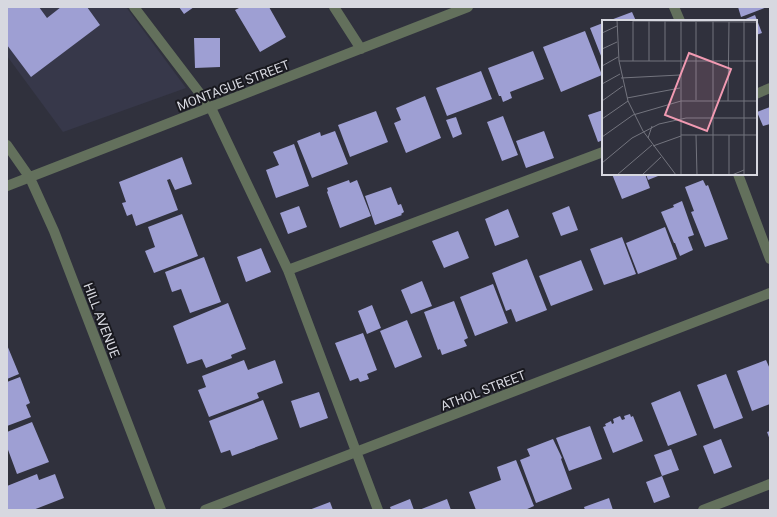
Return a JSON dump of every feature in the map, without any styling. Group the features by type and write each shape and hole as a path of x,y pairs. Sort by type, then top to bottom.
{"street":[{"path":"134,7 211,108 288,270 378,510"},
{"path":"334,7 361,49"},
{"name":"MONTAGUE STREET","path":"7,186 468,7"},
{"path":"674,7 680,20"},
{"path":"757,94 770,88"},
{"name":"HILL AVENUE","path":"7,145 30,178 54,231 161,510"},
{"path":"288,270 602,152"},
{"path":"738,175 770,259"},
{"name":"ATHOL STREET","path":"205,510 770,293"},
{"path":"704,510 770,484"}],"shaded area":[{"path":"7,7 126,7 186,88 63,132 7,56"}],"building":[{"path":"7,7 39,7 47,18 61,7 87,7 100,25 31,77 7,45"},
{"path":"179,7 194,7 184,14"},
{"path":"241,7 269,7 286,37 260,52 235,10"},
{"path":"738,7 767,7 741,17"},
{"path":"632,12 636,20 611,20"},
{"path":"755,15 757,20 743,20"},
{"path":"757,20 762,33 757,35"},
{"path":"602,23 602,58 590,28"},
{"path":"585,31 602,75 561,92 543,47"},
{"path":"194,38 220,38 220,67 195,68"},
{"path":"533,51 544,79 510,92 512,98 503,102 501,96 499,96 488,68"},
{"path":"481,71 492,99 447,116 436,88"},
{"path":"425,96 441,138 406,153 394,123 401,120 396,108"},
{"path":"770,107 770,124 763,126 757,112"},
{"path":"602,110 602,140 598,142 588,115"},
{"path":"376,111 388,142 350,157 338,125"},
{"path":"503,116 518,155 502,161 487,122"},
{"path":"456,117 462,134 453,138 446,120"},
{"path":"335,131 348,164 312,178 297,141 320,132 321,136"},
{"path":"544,131 554,158 526,168 516,141"},
{"path":"294,144 309,186 276,198 266,170 279,165 273,152"},
{"path":"182,157 192,184 175,190 170,179 167,180 178,210 136,226 132,214 127,216 122,203 126,202 119,182"},
{"path":"612,175 645,175 650,188 622,199"},
{"path":"646,175 660,175 648,180"},
{"path":"349,180 350,183 357,180 371,216 340,228 327,192 327,188"},
{"path":"703,180 706,186 708,185 728,239 705,247 691,212 694,211 685,187"},
{"path":"391,187 398,205 401,204 404,212 401,214 402,215 375,225 365,196"},
{"path":"682,201 694,235 688,237 693,250 680,256 661,212 674,207 673,205"},
{"path":"299,206 307,227 288,234 280,213"},
{"path":"569,206 578,230 561,236 552,213"},
{"path":"508,209 519,237 495,246 485,219"},
{"path":"182,214 198,256 154,273 145,251 155,247 148,227"},
{"path":"665,227 677,259 638,274 626,243"},
{"path":"458,231 469,258 444,268 432,241"},
{"path":"622,237 636,274 604,285 590,249"},
{"path":"261,248 271,272 246,282 237,257"},
{"path":"204,257 221,302 190,313 181,289 172,292 165,272"},
{"path":"527,259 547,310 516,322 511,309 506,311 492,273"},
{"path":"581,260 593,290 551,306 539,276"},
{"path":"422,281 432,306 411,314 401,290"},
{"path":"493,284 508,323 475,336 460,297"},
{"path":"454,301 468,338 464,340 467,346 442,355 440,349 438,350 424,312"},
{"path":"228,303 246,349 231,355 232,358 206,368 202,359 187,364 173,326"},
{"path":"372,305 381,328 367,334 358,311"},
{"path":"407,320 422,357 395,368 380,331"},
{"path":"363,333 377,370 367,374 369,379 360,382 358,378 350,381 335,343"},
{"path":"7,345 19,374 7,379"},
{"path":"244,360 248,370 275,360 283,383 257,393 259,398 209,417 198,390 206,387 202,376"},
{"path":"766,360 770,369 770,404 752,411 737,371"},
{"path":"726,374 743,418 714,429 697,385"},
{"path":"20,377 30,403 26,405 31,417 7,426 7,382"},
{"path":"680,391 697,435 668,446 651,403"},
{"path":"319,392 328,418 300,428 291,401"},
{"path":"263,400 278,439 232,456 230,450 221,453 209,421"},
{"path":"630,414 631,417 633,416 643,441 613,453 603,427 611,421 612,424 614,423 613,419 620,416 622,420 625,419 624,416"},
{"path":"32,422 49,462 17,474 7,447 7,432"},
{"path":"590,426 602,459 569,471 556,438"},
{"path":"770,431 770,440 767,432"},
{"path":"553,439 562,458 561,459 572,489 536,503 520,460 530,456 527,449"},
{"path":"721,439 732,467 714,474 703,446"},
{"path":"671,449 679,470 662,476 654,455"},
{"path":"516,460 534,506 525,510 476,510 469,492 501,480 497,467"},
{"path":"37,474 39,480 55,474 64,498 33,510 7,510 7,486"},
{"path":"662,476 670,497 654,503 646,482"},
{"path":"609,498 613,510 585,510 584,507"},
{"path":"410,499 414,510 391,510 390,507"},
{"path":"447,499 451,510 419,510"},
{"path":"330,502 333,510 309,510"}]}
